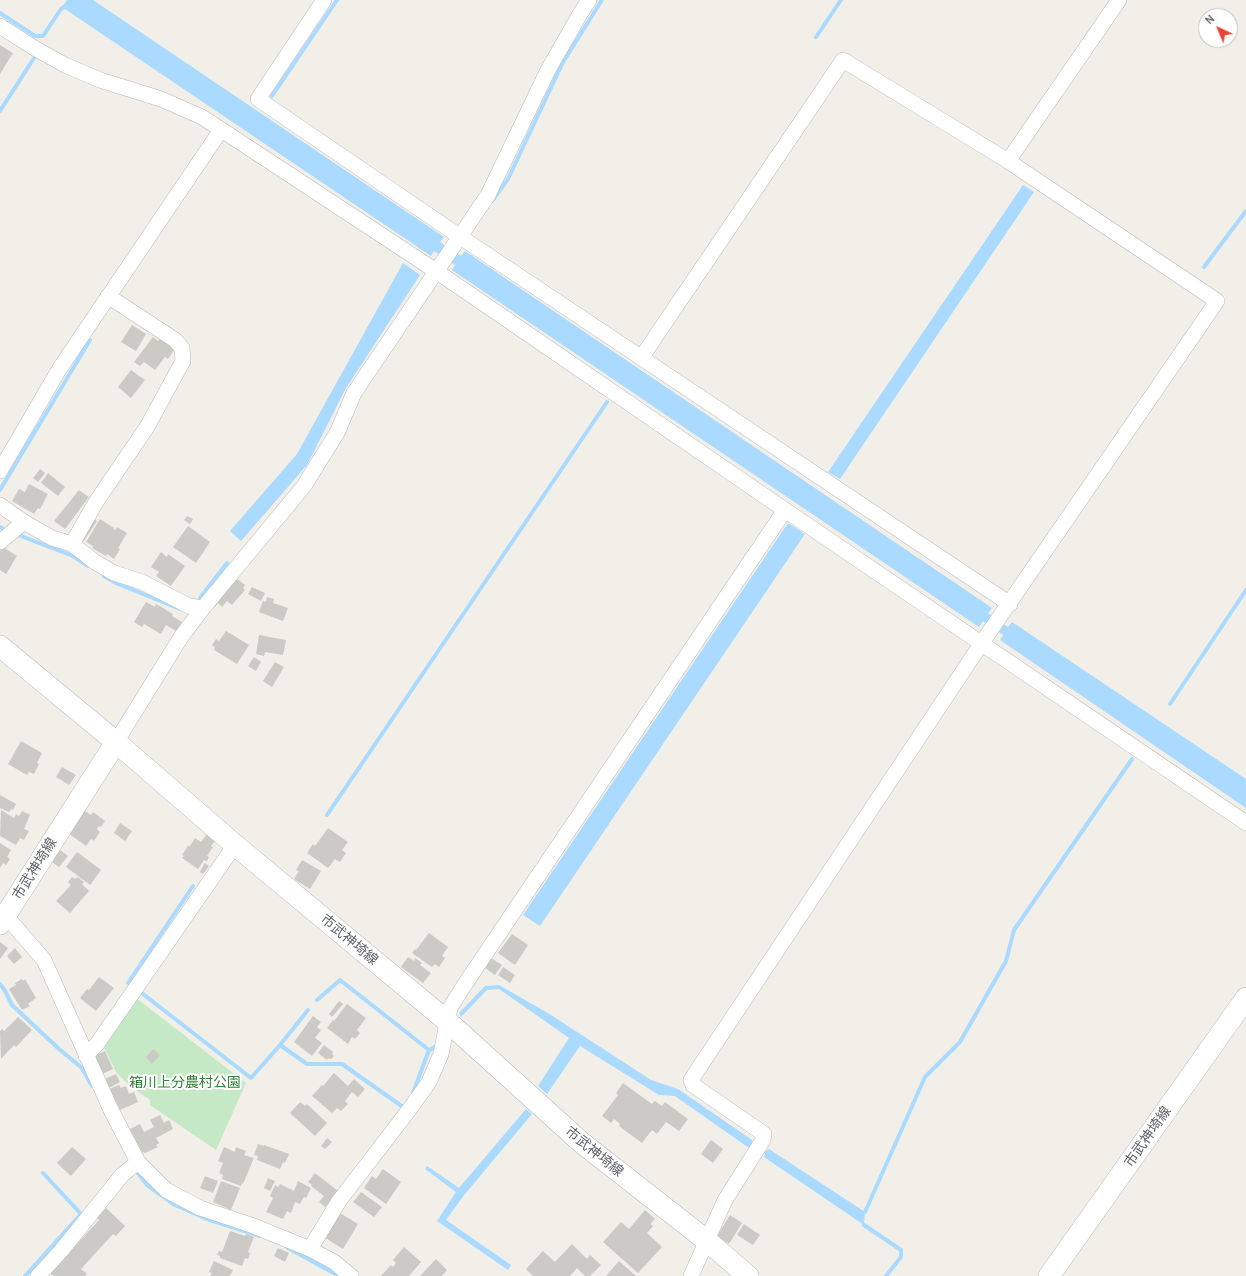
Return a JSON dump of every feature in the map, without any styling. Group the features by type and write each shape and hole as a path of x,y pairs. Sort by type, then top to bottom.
{"main road":[{"path":"0,646 116,742"},
{"name":"市武神埼線","path":"2,918 116,742 235,845 447,1021 582,1143 706,1240 748,1276"},
{"name":"市武神埼線","path":"1049,1276 1246,998"}],"street":[{"path":"324,0 258,99 459,236 1010,604"},
{"path":"116,742 181,637 203,608 304,486 337,433 354,393 443,259 488,195 548,70 589,0"},
{"path":"1008,161 1119,0"},
{"path":"1,28 65,65 100,80 161,99 202,117 221,130 443,259 785,510 1246,823"},
{"path":"641,358 843,60 1008,161 1217,301 1010,604 981,644 691,1080 693,1085 764,1134 763,1140 725,1200 691,1276"},
{"path":"0,470 60,368 221,130"},
{"path":"72,544 96,502 147,427 184,361 182,348 175,340 108,296"},
{"path":"0,505 24,522 52,538 72,544 95,562 114,573 142,582 189,606 203,608"},
{"path":"310,1249 339,1201 429,1082 446,1034 450,1008 465,984 785,510"},
{"path":"0,542 24,522"},
{"path":"86,1056 97,1044 235,845"},
{"path":"2,918 44,960 134,1165 166,1190 200,1208 251,1225 310,1249 334,1262 351,1276"},
{"path":"38,1276 61,1251 122,1175 134,1165"}],"green space":[{"name":"箱川上分農村公園","path":"136,998 246,1083 216,1150 150,1105 150,1100 130,1086 116,1072 103,1045"}],"water":[{"path":"67,0 93,0 444,237 440,242 461,256 465,251 992,608 988,613 1008,627 1012,622 1246,779 1246,808 1000,640 1003,635 983,621 979,627 452,270 455,265 434,251 431,256 62,7"},
{"path":"1023,185 1034,192 840,479 828,472"},
{"path":"403,263 420,275 346,388 307,465 241,541 230,531 297,454"},
{"path":"788,523 805,534 540,926 523,915"},
{"path":"499,985 551,1015 651,1080 678,1089 752,1140 752,1144 749,1148 675,1096 659,1095 580,1046 547,1094 538,1086 569,1038 499,989 487,990 461,1017 459,1013 485,986"},
{"path":"526,1109 532,1114 465,1194 446,1220 511,1265 508,1270 437,1221 456,1192 425,1169 427,1166 459,1188"},
{"path":"769,1149 865,1212 864,1225 764,1157 765,1152"}],"building":[{"path":"0,45 13,53 0,74"},
{"path":"132,325 146,334 136,351 121,342"},
{"path":"153,337 158,341 160,338 175,349 168,359 165,357 155,370 144,362 140,366 134,362"},
{"path":"131,370 145,380 131,398 118,387"},
{"path":"40,469 45,473 38,482 33,478"},
{"path":"48,473 65,487 58,496 41,483"},
{"path":"29,484 48,494 40,509 38,508 34,514 12,501 19,489 25,492"},
{"path":"79,490 89,497 65,529 54,521"},
{"path":"187,516 193,519 190,524 184,520"},
{"path":"92,518 97,521 84,541 79,538"},
{"path":"100,519 114,528 113,529 115,530 117,527 127,533 118,548 120,549 114,559 107,554 106,556 92,548 93,546 86,542"},
{"path":"188,526 210,542 196,563 173,547"},
{"path":"3,547 17,556 6,574 0,570 0,551"},
{"path":"161,552 167,557 168,554 185,566 171,586 156,576 159,572 151,567"},
{"path":"236,578 245,585 243,588 245,590 232,605 227,601 222,607 218,603 215,607 211,603"},
{"path":"252,587 265,593 261,601 248,594"},
{"path":"267,597 274,599 273,603 288,608 283,621 259,612 263,601 266,602"},
{"path":"146,602 155,607 156,604 173,614 172,616 182,622 176,631 166,625 161,634 144,624 142,627 134,622"},
{"path":"226,631 249,645 237,664 214,650 215,647 212,645 216,639 219,641"},
{"path":"259,635 286,640 283,655 265,652 264,656 256,654"},
{"path":"254,657 261,662 256,671 248,666"},
{"path":"275,662 284,667 272,687 263,681"},
{"path":"21,741 42,753 34,774 29,772 27,775 8,764"},
{"path":"62,767 76,775 69,785 56,777"},
{"path":"0,795 16,804 13,810 11,809 9,812 0,808"},
{"path":"1,810 14,818 16,814 19,816 22,811 30,815 24,829 29,831 24,840 20,838 16,845 0,836"},
{"path":"85,811 91,815 93,812 105,821 101,827 99,826 97,829 100,832 94,841 91,839 86,846 68,833"},
{"path":"120,823 132,831 125,841 114,833"},
{"path":"328,828 348,842 342,850 346,853 340,862 335,859 328,868 307,853 313,844 315,846"},
{"path":"207,834 216,840 211,846 213,847 207,856 209,857 207,861 204,860 198,869 182,858 184,856 182,855 195,838 201,842"},
{"path":"0,843 11,850 7,857 10,859 6,865 3,863 0,868"},
{"path":"60,850 68,856 59,867 51,861"},
{"path":"77,852 101,870 90,885 66,867"},
{"path":"302,860 321,871 310,889 294,879 299,871 296,870"},
{"path":"205,863 209,866 203,874 200,872"},
{"path":"72,877 75,879 78,877 84,882 82,884 89,891 70,913 56,901 71,885 68,882"},
{"path":"429,933 448,947 442,956 445,958 439,967 435,964 432,967 412,953"},
{"path":"512,934 528,945 515,965 498,953"},
{"path":"0,942 8,948 0,959"},
{"path":"15,948 22,957 14,964 7,956"},
{"path":"408,957 414,961 415,958 422,963 420,965 431,973 423,983 401,967"},
{"path":"491,958 502,965 495,975 484,967"},
{"path":"503,967 515,975 510,983 498,975"},
{"path":"99,977 114,988 96,1011 80,998 87,989 89,990"},
{"path":"22,979 23,981 25,979 36,998 28,1004 30,1006 22,1010 9,989"},
{"path":"339,1001 343,1004 332,1017 329,1014"},
{"path":"347,1004 366,1018 357,1030 360,1033 355,1039 352,1037 348,1044 327,1028"},
{"path":"313,1016 321,1022 317,1027 321,1030 315,1038 322,1043 312,1056 294,1042"},
{"path":"18,1017 32,1030 16,1047 14,1045 1,1059 0,1031 2,1029 4,1031"},
{"path":"324,1045 333,1052 332,1054 334,1056 331,1059 329,1058 327,1060 318,1053"},
{"path":"153,1049 160,1055 152,1064 146,1057"},
{"path":"105,1051 113,1069 100,1075 92,1057"},
{"path":"334,1073 348,1086 354,1079 365,1089 358,1097 352,1092 345,1101 348,1104 341,1111 337,1108 332,1113 312,1096"},
{"path":"116,1074 120,1082 109,1088 105,1079"},
{"path":"623,1083 652,1104 655,1101 662,1106 665,1102 688,1119 679,1131 666,1122 657,1134 652,1130 642,1143 619,1126 620,1124 614,1119 611,1123 602,1116 618,1095 616,1093"},
{"path":"119,1085 121,1088 126,1086 129,1094 134,1092 138,1102 120,1110 109,1089"},
{"path":"300,1102 305,1106 307,1104 327,1123 315,1136 290,1113"},
{"path":"160,1115 164,1123 169,1120 173,1129 156,1138 159,1143 156,1145 158,1147 142,1153 130,1129 140,1124 144,1132 154,1127 150,1120"},
{"path":"327,1138 332,1142 325,1149 321,1146"},
{"path":"711,1140 723,1149 713,1163 701,1154"},
{"path":"258,1144 289,1154 285,1163 283,1162 280,1169 257,1160 258,1156 254,1155"},
{"path":"72,1147 86,1159 71,1176 57,1163"},
{"path":"224,1147 235,1152 236,1147 246,1151 244,1155 254,1158 241,1186 222,1179 223,1175 219,1173 223,1163 218,1161"},
{"path":"383,1169 401,1182 386,1204 364,1188 372,1176 376,1179"},
{"path":"315,1173 338,1191 325,1207 319,1202 324,1196 308,1182"},
{"path":"205,1176 218,1181 213,1193 200,1188"},
{"path":"268,1178 275,1181 270,1191 264,1188"},
{"path":"221,1181 240,1188 231,1210 213,1202"},
{"path":"298,1181 311,1188 306,1198 304,1197 300,1204 295,1202 291,1213 287,1211 283,1219 266,1212 273,1198 270,1196 275,1185 278,1187 280,1184 294,1191"},
{"path":"361,1192 382,1207 374,1217 353,1202"},
{"path":"106,1208 125,1226 116,1236 113,1234 81,1269 87,1274 85,1276 54,1276 50,1273 99,1220 96,1218"},
{"path":"645,1210 655,1219 650,1224 653,1226 647,1233 662,1247 638,1273 603,1242 621,1222 629,1229"},
{"path":"340,1213 358,1224 343,1249 324,1237"},
{"path":"730,1215 742,1223 729,1244 717,1236"},
{"path":"744,1224 760,1235 753,1245 737,1235"},
{"path":"230,1231 245,1236 246,1234 254,1237 248,1252 250,1253 248,1259 245,1258 242,1266 220,1258 220,1256 217,1255 219,1251 222,1252"},
{"path":"572,1244 587,1259 590,1255 601,1265 590,1276 585,1276 577,1268 570,1276 533,1276 526,1269 543,1251 555,1262"},
{"path":"404,1247 421,1262 409,1276 381,1276 391,1265 393,1267 396,1263 393,1260"},
{"path":"278,1248 289,1253 285,1262 274,1256"},
{"path":"436,1259 447,1270 442,1276 420,1276"},
{"path":"214,1261 233,1270 230,1276 210,1276 212,1273 209,1272"},
{"path":"619,1261 636,1276 606,1276"}],"waterway":[{"path":"272,96 337,0"},
{"path":"492,201 508,179 563,62 602,0"},
{"path":"816,37 841,0"},
{"path":"0,13 35,36 43,36 61,9 67,5"},
{"path":"0,111 34,58"},
{"path":"1204,267 1246,211"},
{"path":"0,490 90,340"},
{"path":"327,815 607,402"},
{"path":"21,536 73,556 88,566"},
{"path":"200,598 227,563"},
{"path":"104,576 116,583 180,609"},
{"path":"1170,704 1246,590"},
{"path":"865,1212 925,1077 960,1042 1006,961 1014,930 1132,759"},
{"path":"128,983 193,886"},
{"path":"317,1000 340,980 429,1050 435,1047"},
{"path":"0,984 12,1005 59,1049 82,1068 92,1086"},
{"path":"143,994 251,1078 308,1010"},
{"path":"280,1045 307,1064 342,1064 403,1107"},
{"path":"413,1093 429,1050"},
{"path":"135,1169 147,1185 175,1205 207,1219 260,1236"},
{"path":"25,1276 81,1214 43,1173"},
{"path":"864,1225 901,1250 901,1257 886,1276"},
{"path":"288,1248 339,1276"}]}
